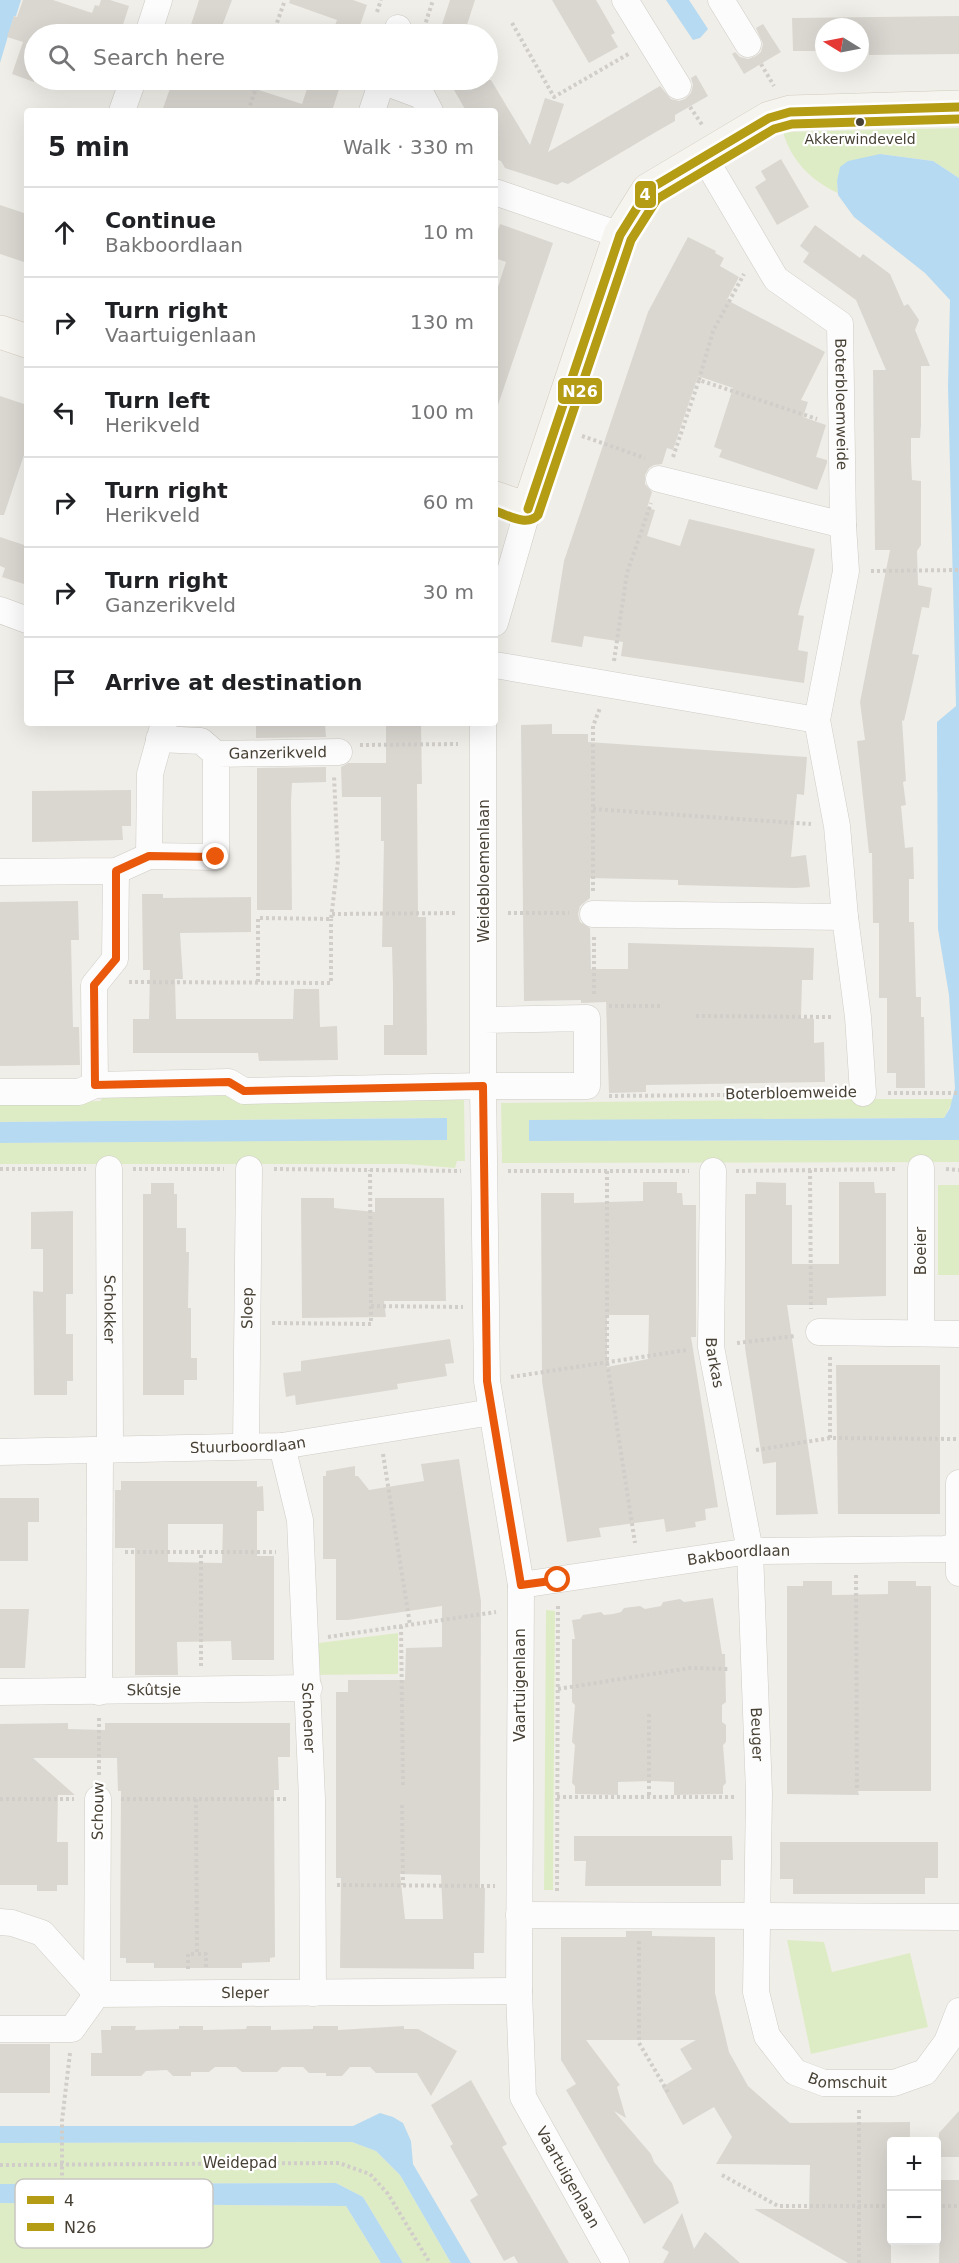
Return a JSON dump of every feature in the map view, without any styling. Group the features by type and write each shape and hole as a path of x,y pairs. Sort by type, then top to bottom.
{"street":[{"path":"151,24 159,0"},
{"path":"625,0 678,86"},
{"path":"721,0 748,44"},
{"path":"123,108 129,90"},
{"path":"373,108 379,90"},
{"path":"407,90 422,96 428,108"},
{"path":"498,612 528,509 620,235 648,190 769,118 790,112 959,107"},
{"name":"Boterbloemweide","path":"704,157 776,279 840,324 843,525 846,571 817,720 837,826 845,917 858,1017 863,1093"},
{"path":"498,193 620,235"},
{"path":"0,332 24,340"},
{"path":"665,476 843,525"},
{"path":"498,499 528,509"},
{"path":"0,610 24,619"},
{"path":"498,666 817,720"},
{"name":"Ganzerikveld","path":"149,856 150,774 161,731 201,741 216,754 340,749"},
{"name":"Weidebloemenlaan","path":"483,1086 484,733"},
{"name":"Ganzerikveld","path":"0,872 116,871 149,856 216,857 216,754"},
{"path":"95,1085 94,985 116,959 116,871"},
{"path":"594,914 845,917"},
{"path":"0,1092 79,1092 95,1085 229,1082 244,1091 587,1086 590,1013 484,1020"},
{"name":"Vaartuigenlaan","path":"483,1086 487,1381 521,1597 519,1991 523,2097 616,2263"},
{"name":"Boeier","path":"921,1168 921,1333"},
{"name":"Schokker","path":"105,1449 110,1169"},
{"name":"Sloep","path":"246,1446 249,1169"},
{"name":"Barkas","path":"713,1171 711,1347 750,1551"},
{"path":"820,1333 959,1334"},
{"name":"Stuurboordlaan","path":"0,1452 282,1446 492,1412"},
{"name":"Schoener","path":"282,1446 300,1520 302,1552 312,1800 313,1993"},
{"path":"99,1692 100,1552 105,1449"},
{"path":"959,1483 959,1573"},
{"name":"Bakboordlaan","path":"521,1597 558,1580 750,1551 945,1549 959,1546"},
{"name":"Beuger","path":"750,1551 759,1797 758,1916"},
{"name":"Skûtsje","path":"0,1692 309,1688"},
{"name":"Schouw","path":"97,1994 98,1799"},
{"path":"519,1915 959,1917"},
{"name":"Bomschuit","path":"758,1916 756,1992 767,2036 795,2072 824,2083 894,2083 925,2072 947,2042 959,2011"},
{"path":"0,1922 12,1923 42,1934 97,1994 72,2029 0,2029"},
{"name":"Sleper","path":"97,1994 519,1991"}],"path":[{"path":"277,24 285,0"},
{"path":"413,24 433,0"},
{"path":"512,23 554,97 650,41"},
{"path":"249,108 255,90"},
{"path":"663,1006 590,1013 594,914 593,726 610,685 627,573 665,476 699,380 713,331 749,265 763,257"},
{"path":"699,380 841,427"},
{"path":"555,427 665,476"},
{"path":"846,571 959,570"},
{"path":"107,969 123,982 331,982 332,916 338,861 340,749 484,733"},
{"path":"593,809 837,826"},
{"path":"258,982 258,918 484,913 594,914"},
{"path":"696,1016 858,1017"},
{"name":"Boterbloemweide","path":"587,1086 588,1096 863,1093"},
{"path":"863,1093 959,1093"},
{"path":"247,1323 370,1324 370,1170"},
{"path":"810,1170 820,1333 830,1438"},
{"path":"607,1171 607,1362 639,1568"},
{"path":"371,1306 486,1308"},
{"path":"487,1381 820,1333"},
{"path":"379,1430 410,1625"},
{"path":"731,1454 830,1438 959,1439"},
{"path":"856,1550 857,1790"},
{"path":"100,1552 302,1552"},
{"path":"201,1552 201,1690"},
{"path":"556,1916 558,1580"},
{"path":"306,1640 410,1625 521,1597"},
{"path":"401,1626 403,1787"},
{"path":"558,1689 690,1668 755,1669"},
{"name":"Schouw","path":"98,1799 99,1692"},
{"path":"649,1714 649,1797"},
{"path":"557,1797 759,1797"},
{"path":"0,1799 312,1800"},
{"path":"196,1799 197,1954 206,1954 205,1993"},
{"path":"402,1805 403,1886"},
{"path":"312,1886 519,1886"},
{"path":"639,1916 639,2043 669,2094"},
{"path":"62,2179 62,2121 72,2029"},
{"path":"859,2083 859,2263"},
{"name":"Weidepad","path":"0,2165 339,2163 369,2174 388,2194 430,2263"},
{"path":"722,2175 778,2206 887,2206"},
{"path":"941,2206 959,2206"}],"green space":[{"path":"959,128 959,178 933,161 880,154 837,181 838,193 819,182 803,168 791,152 783,132"},
{"path":"224,1091 257,1101 464,1100 465,1161 457,1161 455,1168 406,1164 0,1164 0,1143 447,1139 447,1118 0,1122 0,1104 100,1101 105,1095"},
{"path":"954,1099 944,1118 529,1121 529,1141 959,1140 959,1162 502,1163 501,1103"},
{"path":"938,1185 959,1185 959,1275 938,1275"},
{"path":"546,1610 555,1611 553,1890 544,1890"},
{"path":"398,1633 398,1674 315,1675 319,1643"},
{"path":"787,1940 824,1942 832,1972 910,1953 928,2027 811,2054"},
{"path":"352,2142 376,2151 400,2175 451,2263 403,2263 363,2197 336,2183 213,2183 213,2179 15,2179 15,2184 0,2184 0,2143"},
{"path":"0,2203 15,2203 15,2248 213,2248 213,2205 346,2206 381,2263 0,2263"}],"water":[{"path":"0,0 21,0 0,63"},
{"path":"666,0 689,0 708,29 700,38 693,40"},
{"path":"880,154 933,161 959,178 959,1140 529,1141 529,1120 944,1118 950,1108 955,1088 949,995 938,929 937,722 956,706 948,386 950,300 925,273 854,217 838,195 837,181 840,167 848,161"},
{"path":"447,1118 447,1140 0,1143 0,1122"},
{"path":"380,2113 403,2123 411,2141 413,2164 471,2263 451,2263 400,2175 376,2151 352,2142 0,2143 0,2126 353,2126"},
{"path":"213,2183 336,2183 363,2197 403,2263 381,2263 346,2206 213,2205"},
{"path":"0,2184 15,2184 15,2203 0,2203"}],"building":[{"path":"23,0 53,0 92,13 95,5 99,6 101,0 110,0 129,6 123,24 24,24 24,78 12,74 23,42 7,37 14,16 17,17"},
{"path":"199,0 232,0 223,24 191,24"},
{"path":"290,0 353,0 367,5 360,24 336,24 337,20 289,3"},
{"path":"450,0 475,0 467,24 442,24"},
{"path":"552,0 596,0 615,33 611,35 618,47 589,63"},
{"path":"959,16 959,54 869,55 869,18 815,18 815,51 793,51 792,18"},
{"path":"763,24 781,52 744,74 732,54 735,52 740,57 748,59 761,52 763,44 756,28"},
{"path":"696,75 708,96 675,115 675,121 568,184 562,182 557,185 505,168 498,160 498,108 464,108 454,90 497,90 530,145 545,98 564,104 548,152 660,86 671,99 679,101 685,99 691,93 693,85 691,78"},
{"path":"169,90 259,90 302,104 307,90 339,90 333,108 163,108"},
{"path":"781,159 809,207 777,225 755,187 766,180 761,171"},
{"path":"0,205 24,213 24,262 0,254"},
{"path":"500,224 553,243 498,405 498,287 506,262 498,259"},
{"path":"815,225 860,258 863,254 890,274 904,306 908,304 919,320 915,330 930,366 921,366 920,438 911,438 911,459 912,480 921,481 921,545 917,551 918,585 932,588 929,608 922,607 912,654 919,655 904,721 902,720 906,781 903,782 906,805 901,806 905,848 913,847 914,879 909,879 909,922 914,922 916,997 921,997 921,1017 924,1017 925,1088 896,1088 896,1073 887,1073 887,998 879,998 879,923 873,923 872,853 869,853 857,741 865,740 860,702 890,550 875,550 873,370 886,370 856,300 803,262 809,253 800,246"},
{"path":"688,237 716,251 715,253 724,258 720,266 739,277 727,300 825,352 801,400 808,402 803,417 826,425 816,457 827,460 827,463 817,490 719,457 722,450 714,447 733,388 698,376 673,450 667,448 662,464 649,468 645,475 645,484 652,492 647,508 655,510 647,536 680,546 689,519 815,549 798,615 804,616 798,650 808,652 804,683 621,656 623,642 584,636 582,647 551,642 564,561 648,312"},
{"path":"0,396 24,404 24,455 4,515 0,515"},
{"path":"0,537 24,545 24,584 2,577 5,568 0,566"},
{"path":"552,724 552,734 588,734 588,742 807,757 804,795 797,794 791,857 806,855 810,887 678,885 678,880 590,878 590,898 580,906 578,914 580,922 590,928 591,969 628,969 628,943 814,948 813,980 802,980 801,1018 814,1019 814,1043 824,1042 825,1082 646,1085 646,1092 609,1093 606,1002 524,1001 521,725"},
{"path":"256,726 325,726 326,737 256,738"},
{"path":"386,726 421,726 422,784 417,784 418,917 426,917 427,1055 384,1055 384,1025 393,1025 393,986 392,947 382,947 384,841 381,841 381,797 342,797 341,767 348,763 386,763"},
{"path":"326,767 326,782 292,783 292,910 257,910 257,768"},
{"path":"131,790 131,826 122,826 123,840 32,842 32,791"},
{"path":"142,894 163,894 163,898 251,897 251,932 180,933 183,979 175,979 176,1019 293,1019 294,989 319,989 320,1027 337,1026 338,1060 259,1061 258,1053 133,1053 133,1019 149,1019 150,970 143,970"},
{"path":"78,901 79,940 71,940 73,1027 79,1027 80,1065 0,1066 0,902"},
{"path":"643,1182 677,1182 677,1193 682,1193 683,1205 696,1205 696,1337 691,1337 718,1507 705,1509 706,1520 695,1522 696,1527 666,1532 664,1519 599,1528 601,1537 567,1542 542,1381 541,1193 574,1193 574,1203 643,1201","holes":["607,1315 649,1315 648,1359 607,1367"]},
{"path":"756,1182 786,1183 786,1205 792,1205 792,1264 839,1264 839,1182 874,1182 875,1193 886,1193 886,1296 827,1298 827,1305 787,1305 818,1514 776,1515 776,1462 763,1464 745,1348 745,1194 756,1194"},
{"path":"151,1183 174,1183 174,1194 177,1194 177,1228 186,1228 186,1252 189,1252 188,1308 191,1308 191,1358 197,1358 197,1380 184,1380 184,1395 143,1395 143,1194 151,1194"},
{"path":"301,1198 334,1198 334,1208 375,1212 375,1198 444,1198 446,1301 384,1301 386,1317 302,1318"},
{"path":"73,1211 73,1294 66,1294 66,1334 73,1334 73,1381 67,1381 67,1395 34,1395 33,1291 43,1292 43,1249 31,1249 31,1212"},
{"path":"450,1339 454,1363 445,1364 447,1376 397,1384 398,1389 296,1405 295,1395 286,1397 283,1373 301,1371 301,1361"},
{"path":"836,1365 940,1365 940,1514 838,1514"},
{"path":"459,1459 481,1601 480,1888 485,1888 484,1953 474,1953 474,1969 340,1968 341,1878 336,1878 336,1692 348,1692 348,1680 405,1680 406,1648 442,1647 442,1606 336,1620 336,1559 323,1559 323,1476 326,1476 326,1471 355,1466 355,1476 358,1476 369,1490 424,1481 421,1464","holes":["400,1874 441,1875 443,1919 405,1919"]},
{"path":"121,1481 257,1481 257,1487 263,1486 264,1511 257,1511 257,1556 274,1556 274,1660 232,1660 231,1641 177,1642 178,1675 135,1675 135,1548 115,1548 115,1490 121,1490","holes":["168,1524 223,1524 222,1563 168,1562"]},
{"path":"0,1498 39,1498 39,1522 28,1522 28,1561 0,1561"},
{"path":"803,1581 832,1581 832,1595 888,1594 888,1581 916,1581 916,1586 931,1586 931,1791 858,1791 859,1795 787,1794 787,1586 803,1586"},
{"path":"713,1598 722,1654 725,1654 726,1702 722,1705 722,1722 726,1725 726,1742 723,1745 726,1783 723,1786 723,1794 674,1795 674,1782 651,1781 618,1782 618,1795 575,1794 575,1786 572,1783 575,1705 572,1702 572,1639 575,1639 572,1620 580,1619 583,1615 601,1612 604,1615 613,1614 621,1612 624,1608 640,1606 645,1609 661,1606 663,1602 680,1599 684,1602"},
{"path":"0,1609 29,1609 25,1668 0,1668"},
{"path":"68,1723 68,1729 105,1730 105,1723 290,1723 290,1757 278,1757 279,1790 274,1790 275,1957 270,1958 270,1962 242,1963 242,1968 154,1968 154,1963 126,1963 126,1958 120,1958 121,1791 118,1791 117,1758 33,1758 75,1795 58,1795 57,1842 68,1842 68,1885 57,1885 57,1891 37,1891 37,1885 0,1885 0,1724"},
{"path":"574,1836 732,1836 733,1860 721,1860 721,1886 585,1886 586,1861 574,1861"},
{"path":"780,1842 938,1842 938,1878 925,1878 925,1894 793,1894 793,1879 780,1879"},
{"path":"626,1931 652,1931 652,1936 715,1937 715,1993 729,2052 748,2086 790,2123 910,2122 910,2137 887,2137 887,2245 891,2245 891,2263 848,2263 754,2209 809,2209 810,2165 716,2164 732,2137 714,2107 683,2125 662,2087 692,2069 680,2049 696,2040 586,2040 620,2085 617,2087 626,2118 614,2111 651,2154 654,2162 672,2183 679,2203 644,2224 566,2090 576,2084 561,2060 561,1937 626,1937"},
{"path":"111,2026 136,2026 135,2030 203,2026 203,2030 271,2026 271,2030 338,2026 338,2030 404,2026 404,2029 418,2029 457,2051 431,2096 417,2073 376,2073 370,2067 350,2067 342,2076 309,2073 303,2067 282,2067 277,2072 242,2072 236,2067 215,2067 209,2072 191,2072 191,2076 173,2076 167,2070 146,2071 141,2076 91,2076 91,2053 102,2053 101,2030 111,2030"},
{"path":"0,2044 50,2044 50,2093 0,2093"},
{"path":"471,2080 507,2144 502,2147 569,2263 518,2263 514,2256 504,2261 470,2200 478,2195 450,2146 453,2144 431,2105"},
{"path":"959,2111 959,2157 941,2157 939,2133"},
{"path":"941,2180 959,2180 959,2263 939,2263"},
{"path":"682,2213 694,2249 705,2232 740,2263 663,2263 669,2252 662,2248"}],"transit line":[{"name":"4","path":"528,509 620,235 648,190 769,118 790,112 959,107"},
{"name":"N26","path":"498,512 523,520 538,515 631,240 657,199 774,129 792,124 959,119"}],"place":[{"name":"Akkerwindeveld","path":"860,122"}],"route":[{"path":"216,857 149,856 116,871 116,959 94,985 95,1085 229,1082 244,1091 483,1086 487,1381 521,1585 558,1580"}]}
